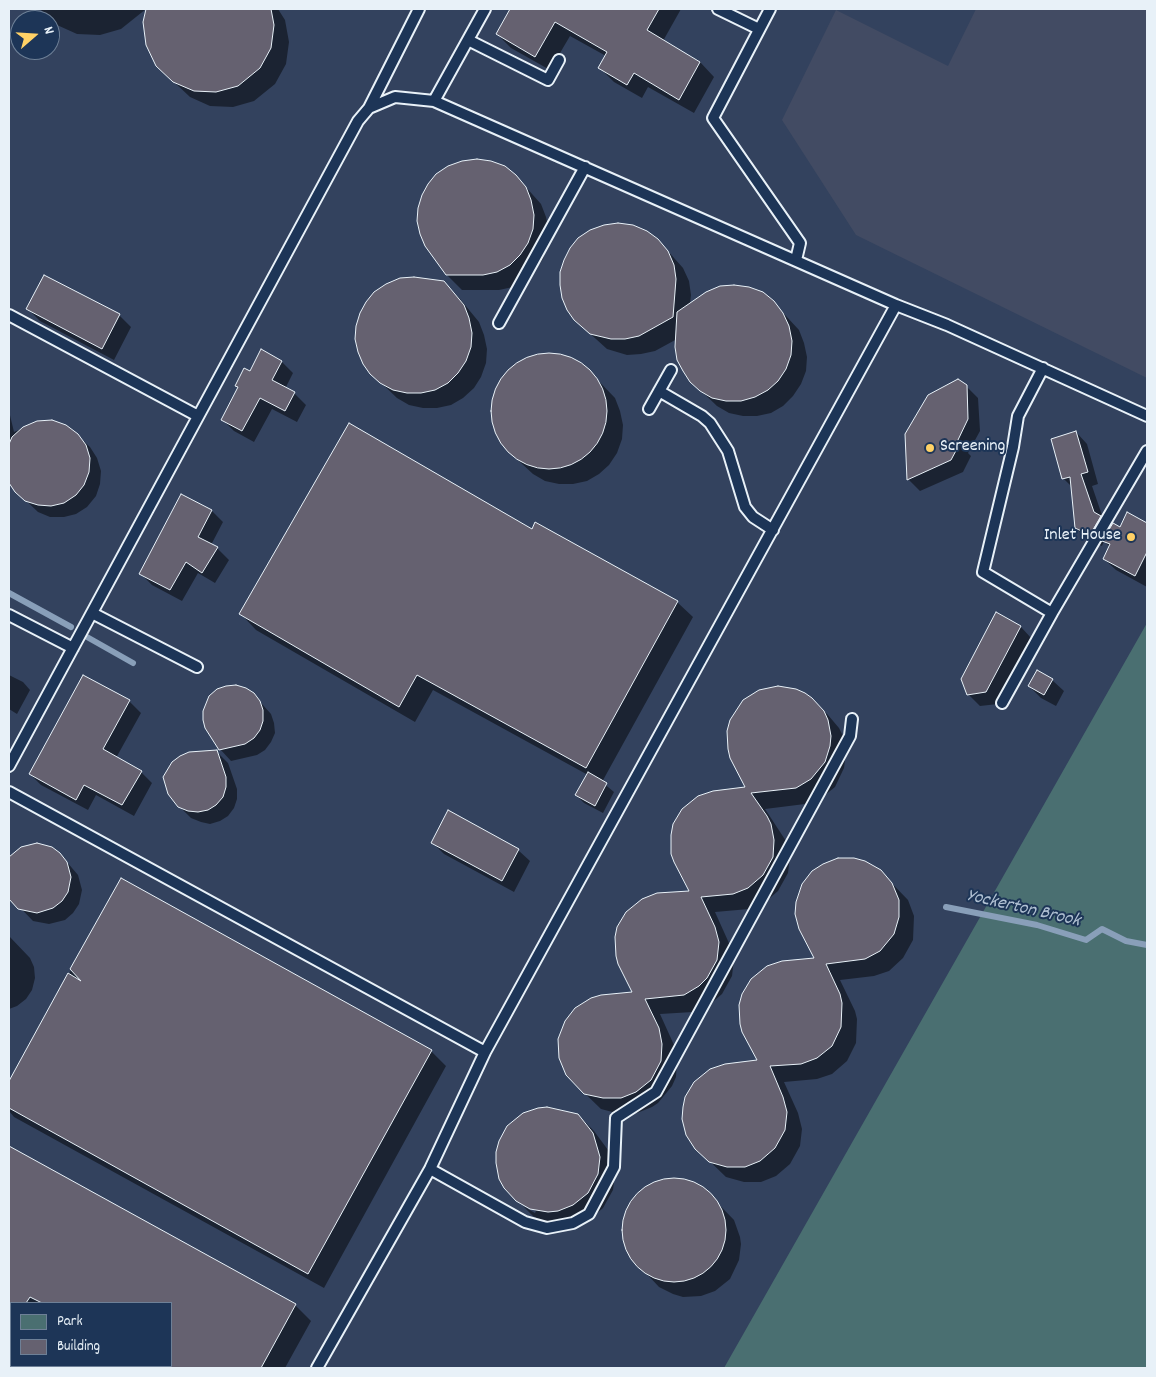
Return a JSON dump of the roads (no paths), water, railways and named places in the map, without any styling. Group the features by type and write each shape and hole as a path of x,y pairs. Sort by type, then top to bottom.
{"lane":[{"path":"9,766 358,121 369,108 419,9"},
{"path":"434,101 484,9"},
{"path":"718,9 760,29"},
{"path":"770,9 713,118 800,243 796,260"},
{"path":"468,40 548,80 559,60"},
{"path":"369,108 396,97 434,101 896,305 947,325 1147,416"},
{"path":"499,323 585,167"},
{"path":"317,1368 430,1169 485,1052 896,305"},
{"path":"9,315 198,416"},
{"path":"1043,368 1018,416 1013,447 983,572 1052,613"},
{"path":"649,408 671,370"},
{"path":"659,392 702,416 710,423 728,452 745,507 752,517 773,530"},
{"path":"1002,703 1052,613 1147,451"},
{"path":"92,613 197,667"},
{"path":"9,615 72,648"},
{"path":"430,1169 525,1222 547,1228 573,1223 589,1214 614,1167 616,1118 656,1092 850,736 852,719"},
{"path":"9,792 485,1052"}],"waterway":[{"name":"Yockerton Brook","path":"9,593 71,627"},
{"name":"Yockerton Brook","path":"87,637 133,663"},
{"name":"Yockerton Brook","path":"946,907 1037,925 1086,940 1102,929 1126,941 1147,945"}],"place":[{"name":"Screening","path":"930,448"},
{"name":"Inlet House","path":"1131,537"}]}
